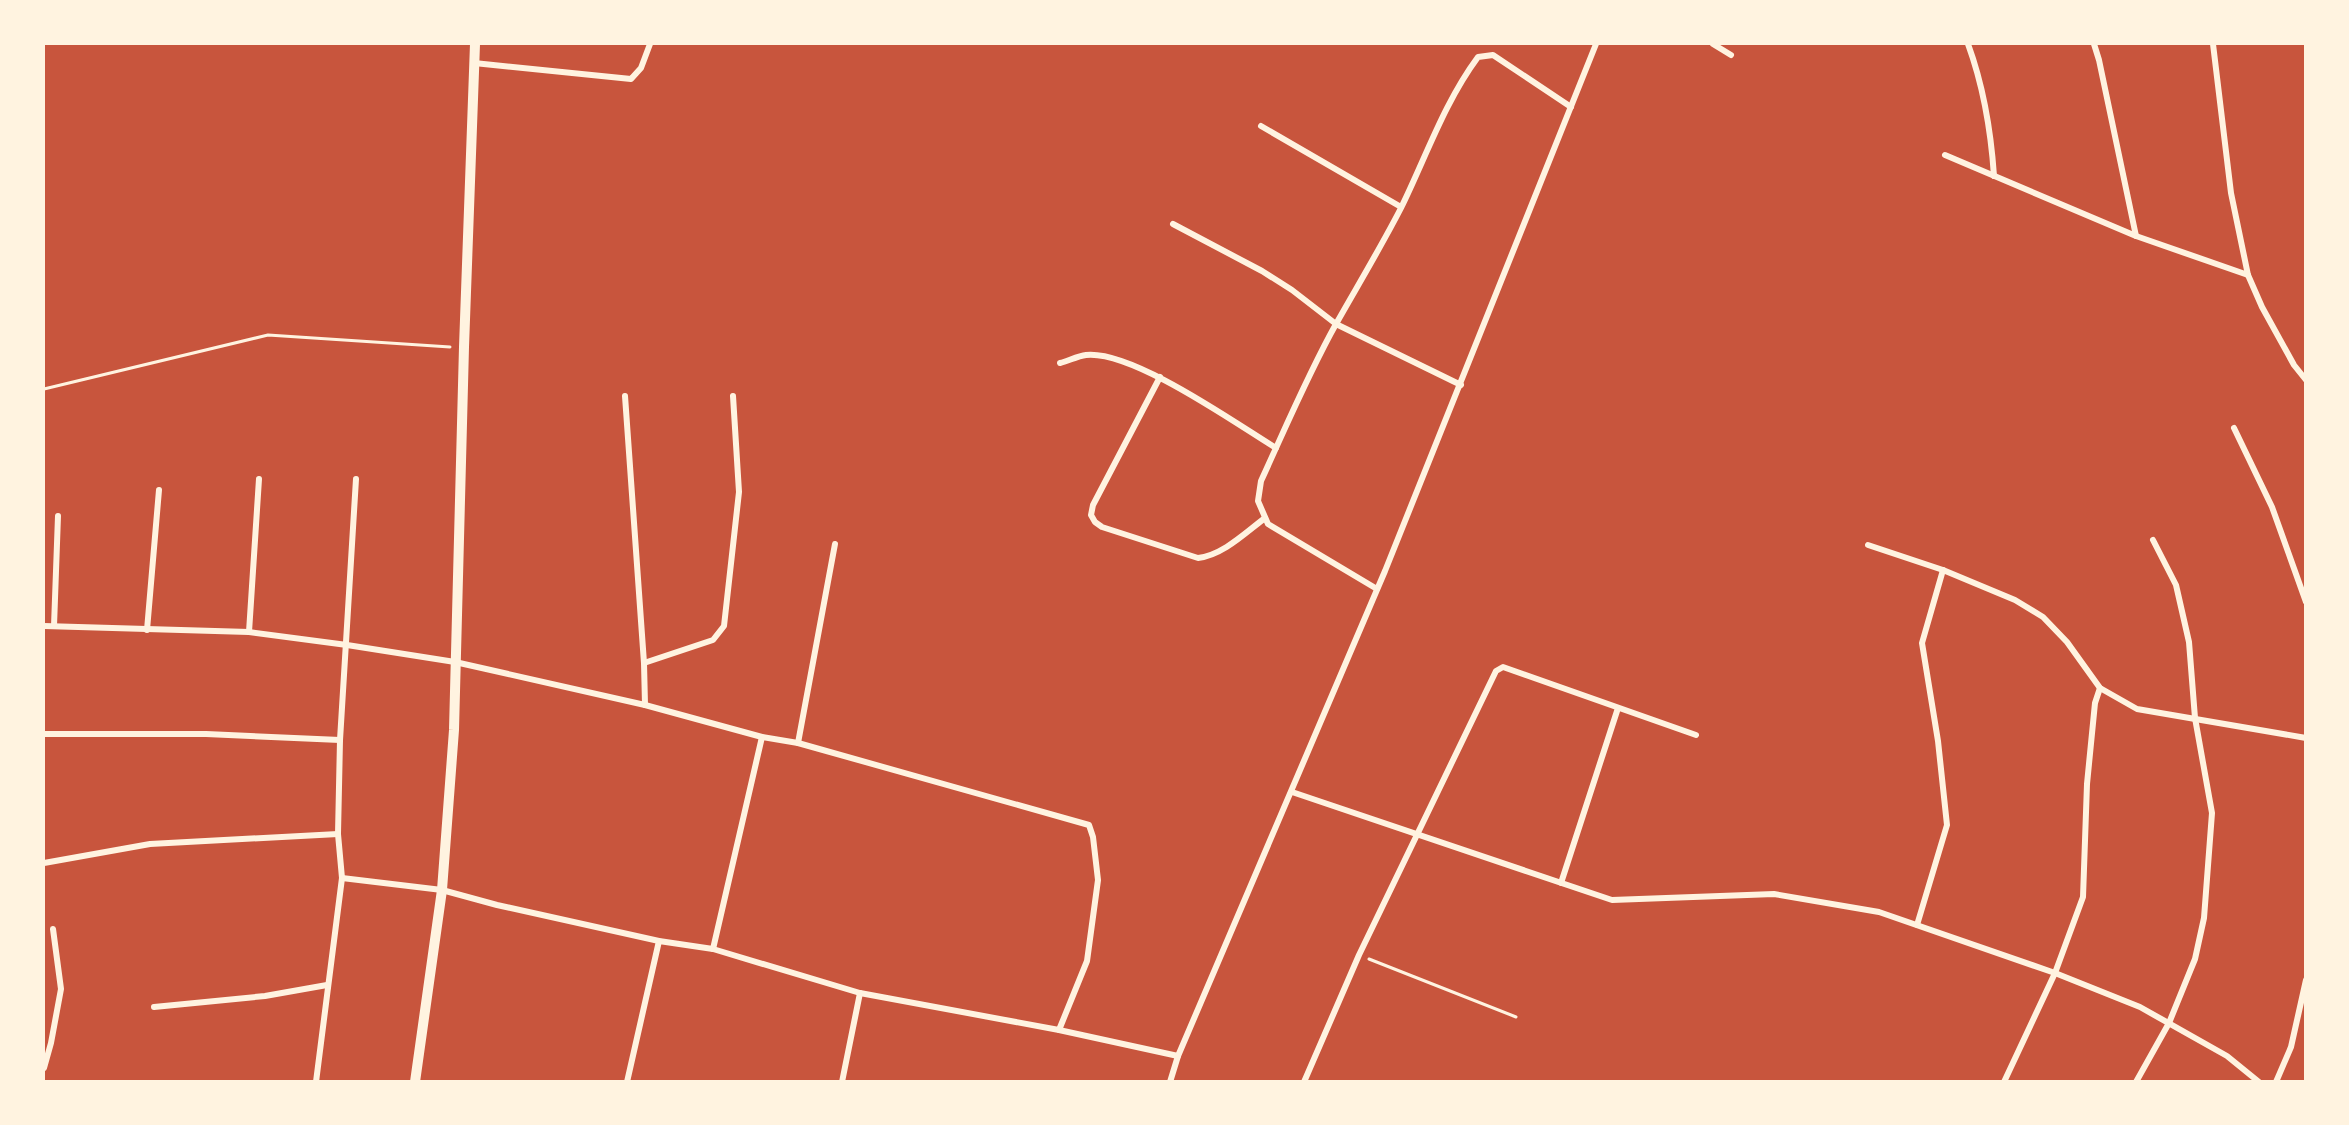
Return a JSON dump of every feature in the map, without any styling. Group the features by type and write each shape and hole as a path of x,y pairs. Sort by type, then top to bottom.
{"street":[{"path":"415,1082 442,890 454,730 475,44"},
{"path":"474,63 631,79 641,68 650,44"},
{"path":"1170,1082 1178,1056 1292,792 1461,385 1596,44"},
{"path":"1713,44 1731,55"},
{"path":"1968,44 1974,61 1992,144 1994,176"},
{"path":"2094,44 2136,236"},
{"path":"2213,44 2231,193 2248,275 2262,307 2294,365 2306,380"},
{"path":"1377,589 1268,525 1258,501 1261,481 1336,324 1355,294 1401,207 1443,114 1462,78 1478,57 1493,55 1571,107"},
{"path":"1260,126 1401,207"},
{"path":"1946,155 2136,236 2248,275"},
{"path":"1173,224 1262,271 1292,290 1336,324 1461,385"},
{"path":"1060,363 1087,355 1109,358 1160,377 1276,448"},
{"path":"1160,377 1093,505 1091,515 1095,522 1102,527 1198,558 1207,557 1226,547 1265,518"},
{"path":"625,396 645,705"},
{"path":"644,663 713,640 724,626 739,492 733,396"},
{"path":"2234,428 2272,507 2306,602"},
{"path":"249,632 259,478"},
{"path":"316,1082 342,879 338,834 340,740 356,479"},
{"path":"147,630 159,490"},
{"path":"54,626 58,516"},
{"path":"2136,1082 2169,1023 2195,959 2204,918 2212,813 2195,718 2189,642 2176,585 2153,540"},
{"path":"798,743 835,544"},
{"path":"1868,545 1943,570 2015,600 2043,617 2067,642 2100,688 2137,708 2306,738"},
{"path":"1917,925 1947,825 1938,741 1922,643 1943,570"},
{"path":"44,626 249,632 455,662 645,705 762,736 798,743 1089,825 1093,837 1098,880 1088,961 1059,1030"},
{"path":"1313,1082 1304,1080 1359,955 1496,671 1503,667 1696,735"},
{"path":"2004,1082 2055,973 2083,897 2087,784 2095,703 2100,688"},
{"path":"1561,883 1618,708"},
{"path":"44,734 206,734 340,740"},
{"path":"713,949 762,736"},
{"path":"1292,792 1612,900 1774,894 1879,912 2055,973 2140,1007 2227,1056 2259,1082"},
{"path":"44,863 150,844 338,834"},
{"path":"342,879 442,890 497,905 659,941 713,949 860,993 1059,1030 1178,1056"},
{"path":"44,1068 61,989 53,929"},
{"path":"627,1082 659,941"},
{"path":"2276,1082 2291,1047 2306,980"},
{"path":"154,1007 265,996 327,985"},
{"path":"842,1082 860,993"}],"path":[{"path":"44,389 268,335 464,347"},
{"path":"1359,955 1516,1017"}]}
